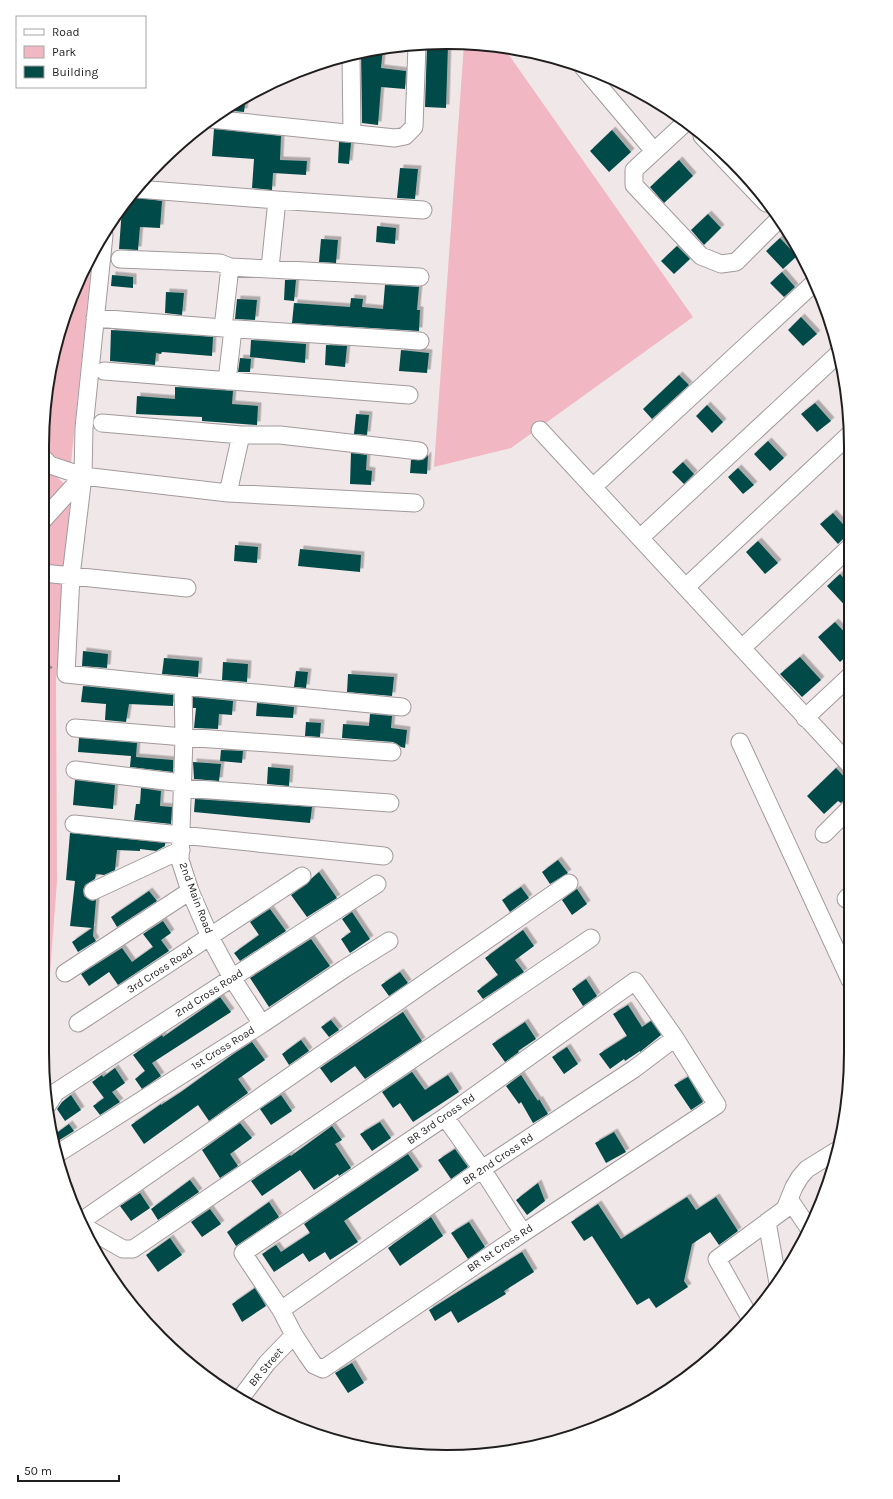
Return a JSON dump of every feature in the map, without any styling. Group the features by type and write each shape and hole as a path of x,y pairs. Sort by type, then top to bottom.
{"street":[{"path":"220,120 395,138 405,136 414,127 417,50"},
{"path":"351,61 352,133"},
{"path":"596,78 654,151"},
{"path":"681,126 634,170 634,185 701,256 721,264 736,262 775,223"},
{"path":"144,190 424,210"},
{"path":"270,268 277,200"},
{"path":"103,247 84,428 83,476 72,576 66,674 402,708"},
{"path":"120,259 220,263 230,267 420,277"},
{"path":"227,381 230,267"},
{"path":"593,487 810,286"},
{"path":"95,318 420,342"},
{"path":"640,538 833,358"},
{"path":"104,371 410,395"},
{"path":"102,423 242,435 280,435 419,450"},
{"path":"540,430 844,759"},
{"path":"228,493 242,435"},
{"path":"686,587 844,440"},
{"path":"49,464 83,476 228,493 415,503"},
{"path":"49,513 83,476"},
{"path":"742,648 844,553"},
{"path":"49,574 187,588"},
{"path":"805,718 844,682"},
{"name":"2nd Main Road","path":"183,686 184,737 180,860 190,891 210,937 232,978 262,1024"},
{"path":"75,728 392,752"},
{"path":"740,742 844,967"},
{"path":"75,770 182,786 390,803"},
{"path":"824,834 844,814"},
{"path":"74,824 181,842 384,856"},
{"path":"93,891 181,842"},
{"name":"3rd Cross Road","path":"78,1023 302,876"},
{"path":"85,1218 569,883"},
{"name":"2nd Cross Road","path":"52,1099 56,1092 377,884"},
{"path":"65,973 190,891"},
{"path":"91,1231 124,1249 133,1249 590,938"},
{"name":"1st Cross Road","path":"62,1151 262,1024 337,973 389,941"},
{"name":"BR 3rd Cross Rd","path":"281,1310 243,1253 445,1117 635,981 675,1038"},
{"name":"BR 1st Cross Rd","path":"294,1335 314,1365 323,1369 523,1233 717,1105 675,1038"},
{"name":"BR 2nd Cross Rd","path":"281,1310 482,1169 634,1069 675,1038"},
{"path":"445,1117 482,1169 523,1233"},
{"path":"747,1312 717,1259 785,1209 800,1177 807,1169 830,1155"},
{"path":"789,1200 805,1223"},
{"path":"767,1222 776,1274"},
{"path":"281,1310 294,1335"},
{"name":"BR Street","path":"244,1394 267,1363 294,1335"}],"green space":[{"path":"464,50 498,52 508,54 693,317 511,448 434,467"},
{"path":"91,269 71,463 49,454 52,395 70,319 79,294"},
{"path":"49,470 71,490 56,681 57,881 49,986"}],"building":[{"path":"448,49 446,108 425,107 427,50"},
{"path":"382,54 381,68 406,71 405,89 381,87 378,125 362,123 361,59"},
{"path":"245,104 244,112 234,111"},
{"path":"214,129 281,136 280,160 307,161 306,175 273,173 272,190 252,188 254,159 212,156"},
{"path":"612,130 631,152 609,172 590,151"},
{"path":"339,142 351,143 349,164 338,163"},
{"path":"679,160 693,176 664,203 650,187"},
{"path":"400,168 418,169 415,199 397,198"},
{"path":"137,198 162,201 160,228 140,227 138,250 119,249 121,219"},
{"path":"708,214 721,228 704,245 691,230"},
{"path":"377,226 396,228 395,244 376,242"},
{"path":"780,238 793,252 796,257 783,269 766,251"},
{"path":"321,239 338,240 336,263 319,262"},
{"path":"677,246 690,259 674,274 661,261"},
{"path":"782,272 795,287 784,297 770,283"},
{"path":"112,275 133,277 133,288 111,286"},
{"path":"285,280 296,280 294,301 284,300"},
{"path":"385,285 419,287 417,310 420,310 419,331 292,323 294,303 350,307 351,298 363,299 362,307 383,309"},
{"path":"166,292 184,293 182,315 165,313"},
{"path":"237,299 257,300 255,320 235,319"},
{"path":"801,317 817,334 803,346 788,330"},
{"path":"111,330 213,337 212,356 162,352 161,354 156,353 155,365 110,361"},
{"path":"251,340 306,344 305,363 250,357"},
{"path":"326,345 347,346 345,367 325,365"},
{"path":"401,350 429,353 427,373 399,371"},
{"path":"240,358 251,359 250,372 238,372"},
{"path":"679,375 689,385 652,419 643,409"},
{"path":"175,387 233,391 232,404 258,406 257,425 202,421 202,417 136,414 137,396 175,399"},
{"path":"815,403 831,421 817,432 801,414"},
{"path":"707,405 723,422 712,433 696,416"},
{"path":"356,414 369,415 367,435 354,434"},
{"path":"768,441 784,458 770,471 754,454"},
{"path":"351,453 367,455 366,470 372,471 371,485 350,484"},
{"path":"428,455 427,474 410,473 411,460 423,460"},
{"path":"683,462 694,474 684,484 672,472"},
{"path":"738,468 754,485 743,494 728,477"},
{"path":"833,513 844,525 844,539 838,544 820,524"},
{"path":"758,541 778,563 765,574 746,552"},
{"path":"235,545 258,547 257,563 234,561"},
{"path":"300,549 361,555 360,572 298,566"},
{"path":"840,574 844,578 844,604 827,586"},
{"path":"835,622 844,632 844,658 840,662 818,637"},
{"path":"83,651 108,654 107,668 82,666"},
{"path":"800,657 821,680 802,697 780,674"},
{"path":"164,658 199,661 198,677 162,674"},
{"path":"223,662 248,664 247,682 222,680"},
{"path":"296,671 308,672 306,688 294,687"},
{"path":"348,674 394,677 392,696 347,692"},
{"path":"83,686 173,695 173,706 129,704 126,722 105,720 106,704 81,702"},
{"path":"193,697 233,701 232,715 219,714 218,729 194,728 196,708 193,708"},
{"path":"257,703 294,707 293,718 256,716"},
{"path":"370,714 392,716 391,728 407,730 405,748 393,742 342,738 343,724 369,726"},
{"path":"306,722 321,723 320,737 305,736"},
{"path":"79,738 137,743 136,757 173,760 173,772 130,767 131,756 78,752"},
{"path":"221,750 243,751 242,763 220,761"},
{"path":"193,762 221,764 219,781 194,779"},
{"path":"268,767 290,769 289,786 267,784"},
{"path":"836,768 844,777 844,800 841,803 838,801 824,814 807,796"},
{"path":"75,780 115,785 113,809 73,805"},
{"path":"141,788 161,791 160,806 172,807 171,824 134,820 136,804 140,804"},
{"path":"195,799 312,807 310,823 194,812"},
{"path":"70,833 165,843 165,846 156,851 140,849 140,851 117,850 115,870 104,875 96,874 95,879 85,885 83,890 84,896 92,901 96,900 93,936 96,941 78,952 72,942 92,928 70,926 75,881 66,880"},
{"path":"558,860 568,873 550,884 542,872"},
{"path":"319,872 337,898 307,917 291,895 307,884"},
{"path":"521,887 529,898 510,912 502,900"},
{"path":"577,889 587,904 572,915 562,900"},
{"path":"149,891 157,901 117,927 111,917"},
{"path":"270,909 286,931 240,961 234,953 259,935 250,922"},
{"path":"352,912 370,939 350,953 341,939 351,932 342,919"},
{"path":"163,921 171,933 161,940 169,951 118,985 109,972 89,986 81,974 122,948 132,962 153,947 143,934"},
{"path":"523,930 534,946 515,960 524,972 483,999 477,991 498,975 485,958"},
{"path":"311,939 330,966 269,1007 250,978"},
{"path":"400,972 408,983 389,996 381,985"},
{"path":"586,979 597,996 583,1006 572,989"},
{"path":"220,997 231,1012 152,1063 161,1076 142,1089 135,1079 145,1071 133,1055 162,1035 163,1037"},
{"path":"628,1005 642,1027 651,1021 661,1035 640,1052 625,1061 624,1059 610,1069 599,1054 627,1036 613,1014"},
{"path":"403,1012 422,1041 365,1079 355,1066 331,1083 320,1068"},
{"path":"331,1020 339,1030 329,1037 321,1027"},
{"path":"525,1022 536,1039 505,1062 492,1044"},
{"path":"301,1040 309,1051 289,1065 282,1054"},
{"path":"252,1042 265,1060 238,1079 248,1093 209,1121 198,1105 144,1144 131,1125"},
{"path":"567,1047 578,1064 564,1074 552,1057"},
{"path":"115,1068 125,1083 112,1092 120,1102 100,1115 93,1106 104,1098 92,1082 102,1075 103,1077"},
{"path":"412,1072 425,1090 448,1075 459,1092 413,1122 400,1103 393,1108 382,1092"},
{"path":"521,1075 548,1114 533,1123 521,1102 519,1104 506,1086"},
{"path":"688,1077 703,1102 691,1110 674,1085"},
{"path":"71,1095 81,1110 65,1121 57,1109 62,1102"},
{"path":"281,1095 292,1111 271,1125 260,1109"},
{"path":"380,1122 391,1138 372,1151 360,1134"},
{"path":"240,1123 252,1138 230,1154 238,1166 220,1178 202,1150"},
{"path":"69,1124 74,1131 59,1140 58,1132"},
{"path":"332,1126 342,1140 335,1144 351,1168 339,1176 338,1174 314,1190 300,1170 262,1196 251,1181 290,1155 291,1156"},
{"path":"614,1132 626,1152 606,1163 595,1143"},
{"path":"455,1149 468,1167 451,1179 438,1160"},
{"path":"408,1154 419,1170 344,1221 358,1242 330,1260 325,1252 309,1262 303,1253 274,1272 262,1254 276,1245 281,1252 310,1233 304,1224"},
{"path":"190,1180 199,1192 158,1220 151,1209"},
{"path":"538,1183 545,1201 527,1215 516,1200"},
{"path":"140,1193 150,1208 131,1221 120,1206"},
{"path":"687,1197 696,1210 716,1197 738,1231 719,1245 710,1232 692,1244 684,1281 688,1287 656,1308 649,1298 637,1305 592,1236 584,1241 571,1222 598,1204 621,1239"},
{"path":"269,1202 279,1217 236,1246 227,1232"},
{"path":"210,1209 221,1224 202,1237 191,1222"},
{"path":"431,1217 443,1236 400,1266 388,1248"},
{"path":"469,1222 485,1247 468,1259 451,1233"},
{"path":"170,1238 182,1255 158,1272 146,1255"},
{"path":"522,1252 534,1272 504,1291 506,1294 458,1323 451,1311 435,1321 429,1310"},
{"path":"255,1288 266,1306 242,1322 232,1304"},
{"path":"352,1363 364,1383 348,1393 335,1373"}]}
